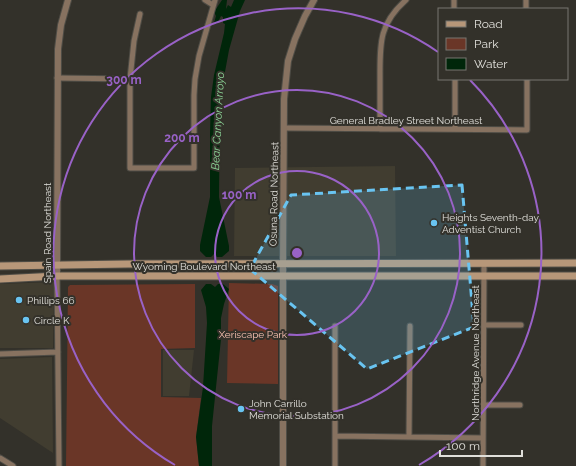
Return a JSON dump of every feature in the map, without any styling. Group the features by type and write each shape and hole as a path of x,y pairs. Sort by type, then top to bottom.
{"main road":[{"name":"Wyoming Boulevard Northeast","path":"0,266 58,264 576,263"},
{"name":"Wyoming Boulevard Northeast","path":"0,279 58,276 576,276"}],"street":[{"name":"Spain Road Northeast","path":"59,466 58,49 61,25 68,0"},
{"path":"140,14 134,41 130,79 130,168 194,168 195,79 199,56 214,3 205,0"},
{"name":"Osuna Road Northeast","path":"283,466 284,99 288,61 295,39 314,0"},
{"path":"380,129 380,42 384,28 390,17 397,7 406,0"},
{"path":"58,78 130,79"},
{"path":"454,80 455,129"},
{"name":"General Bradley Street Northeast","path":"284,128 527,130 527,80"},
{"name":"Northridge Avenue Northeast","path":"483,466 484,264"},
{"path":"484,325 520,325"},
{"path":"335,326 335,466"},
{"path":"409,436 410,326"},
{"path":"0,354 58,352"},
{"path":"483,405 520,405"},
{"path":"335,436 483,438"},
{"path":"0,458 13,466"}],"highlighted area":[{"path":"462,185 474,327 367,369 250,269 291,195"}],"shaded area":[{"path":"395,166 396,256 234,256 235,168"},
{"path":"54,282 53,348 0,348 0,284"},
{"path":"163,350 194,350 189,396 163,396"},
{"path":"52,357 53,453 0,418 0,359"}],"green space":[{"name":"Xeriscape Park","path":"229,283 272,284 278,286 278,384 227,383"},
{"path":"195,284 195,348 161,349 161,397 201,398 196,437 199,466 66,466 68,287 70,285"}],"water":[{"name":"Bear Canyon Arroyo","path":"222,0 227,0 226,9 228,5 231,7 234,0 245,0 240,11 229,50 220,99 219,197 229,251 222,257 217,257 214,254 211,257 206,257 200,251 200,245 210,197 211,97 225,24 223,23 223,17 221,16 217,24 214,23 216,16 214,12"},
{"path":"206,284 211,284 215,287 218,284 223,284 229,289 221,318 221,339 212,426 212,466 199,466 196,437 203,387 207,323 206,307 201,290"}],"place":[{"name":"Heights Seventh-day Adventist Church","path":"434,223"},
{"name":"Phillips 66","path":"19,300"},
{"name":"Circle K","path":"26,320"},
{"name":"John Carrillo Memorial Substation","path":"241,409"}]}
